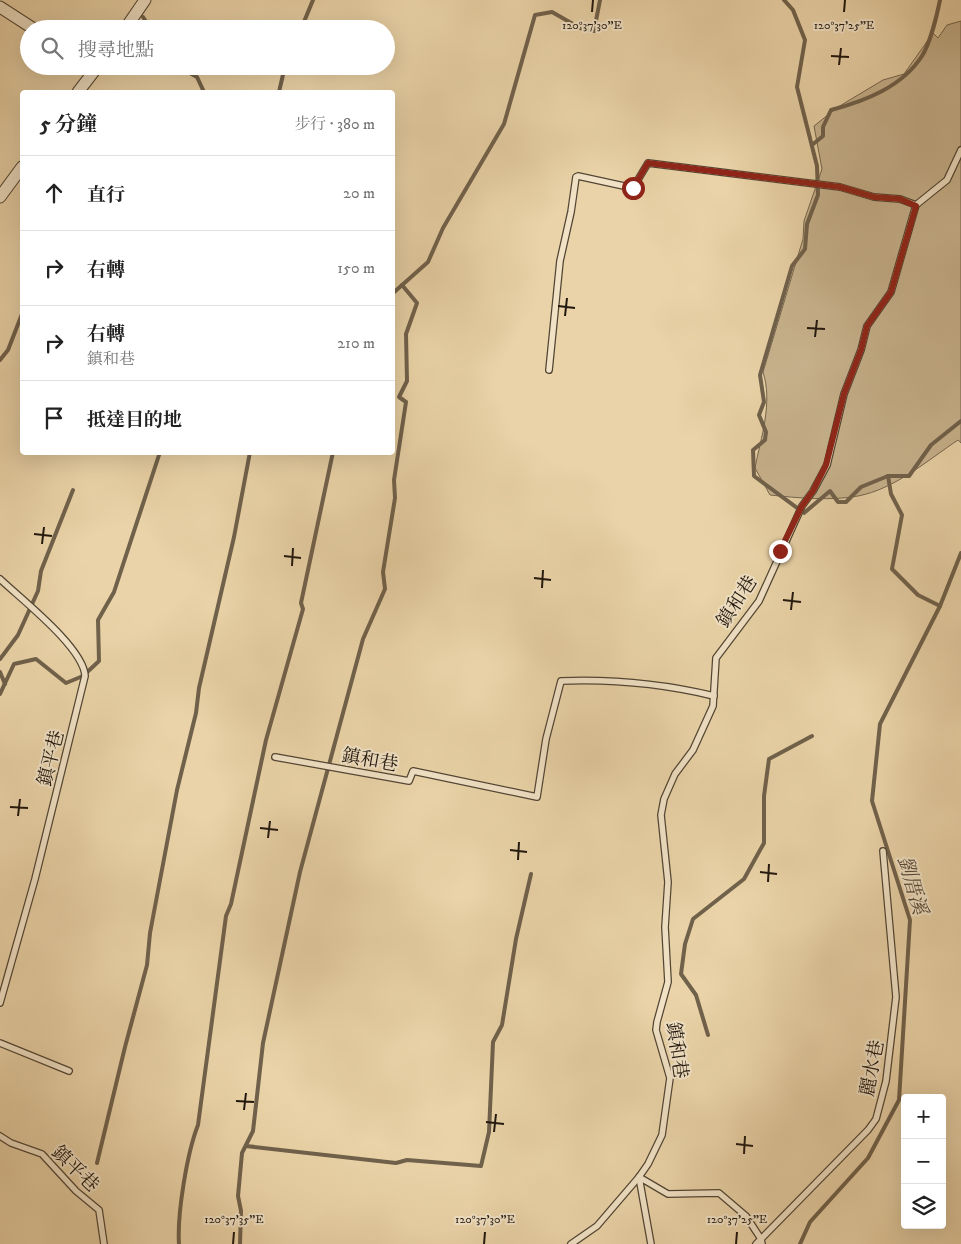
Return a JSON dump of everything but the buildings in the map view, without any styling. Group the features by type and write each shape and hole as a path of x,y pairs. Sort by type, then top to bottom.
{"street":[{"path":"131,20 145,0"},
{"path":"0,7 20,20"},
{"path":"79,90 90,75"},
{"path":"0,197 20,170"}],"lane":[{"path":"549,370 560,261 572,212 576,177 633,188 648,163 840,187 874,197 900,199 916,206 947,180 961,150"},
{"name":"鎮和巷","path":"572,1244 596,1226 639,1177 648,1164 662,1135 670,1078 656,1030 668,982 665,927 668,882 661,815 669,785 696,743 712,706 716,658 759,601 802,506 813,491 826,465 844,394 861,350 867,326 891,292 916,206"},
{"name":"鎮平巷","path":"0,579 72,647 85,670 85,676 35,879 0,1003"},
{"name":"鎮和巷","path":"275,757 409,781 413,771 537,797 546,739 560,681 630,683 685,689 714,696"},
{"name":"麗水巷","path":"760,1242 868,1130 876,1119 886,1081 896,997 883,851"},
{"path":"0,1043 69,1071"},
{"name":"鎮平巷","path":"0,1136 11,1143 42,1154 76,1192 100,1210 104,1244"},
{"path":"639,1177 668,1194 719,1193 746,1216 760,1242"},
{"path":"639,1177 651,1244"}],"shaded area":[{"path":"961,21 961,443 958,440 911,473 885,487 858,496 826,499 770,495 755,468 763,432 767,396 763,372 803,239 804,221 822,169 814,126 838,107 883,80 904,74 933,33 938,38 947,25"}],"waterway":[{"path":"305,20 313,0"},
{"path":"395,291 428,262 443,228 504,124 535,15 552,12 580,28 594,31 600,0"},
{"path":"784,0 793,10 805,40 797,87 817,166 818,195 807,224 805,249 792,266 760,375 764,402 759,415 766,432 765,440 753,450 754,476 804,513 830,491 838,502 846,502 861,487 888,476"},
{"path":"812,145 823,136 823,127 831,110 857,102 882,91 914,67 928,44 940,0"},
{"path":"193,75 197,77 203,90"},
{"path":"279,90 283,75"},
{"path":"240,1244 241,1211 238,1196 242,1153 253,1131 263,1043 300,872 363,639 385,589 383,572 395,498 394,480 406,402 399,397 407,381 406,334 417,303 402,285"},
{"path":"0,360 8,350 20,319"},
{"path":"940,606 918,595 892,569 902,515 891,494 888,476 909,476 931,445 961,421"},
{"path":"0,694 14,664 36,659 66,683 83,676 99,661 98,620 114,592 159,455"},
{"path":"97,1163 147,965 150,933 177,790 196,713 199,688 234,537 249,455"},
{"path":"179,1244 184,1184 190,1151 198,1125 226,916 231,904 266,740 303,609 301,603 332,455"},
{"path":"0,659 18,635 38,591 41,571 73,490"},
{"name":"劉厝溪","path":"800,1244 810,1222 868,1158 899,1100 910,920 872,801 880,724 940,606 961,553"},
{"path":"0,672 5,684"},
{"path":"708,1035 696,995 681,974 685,944 693,919 744,879 764,843 764,796 769,759 812,736"},
{"path":"246,1146 396,1163 407,1160 481,1166 489,1132 493,1042 502,1025 516,939 531,874"}],"route":[{"path":"633,188 648,163 840,187 867,196 900,199 916,206 896,280 888,298 870,319 864,334 861,350 844,394 823,473 802,506 780,551"}]}
